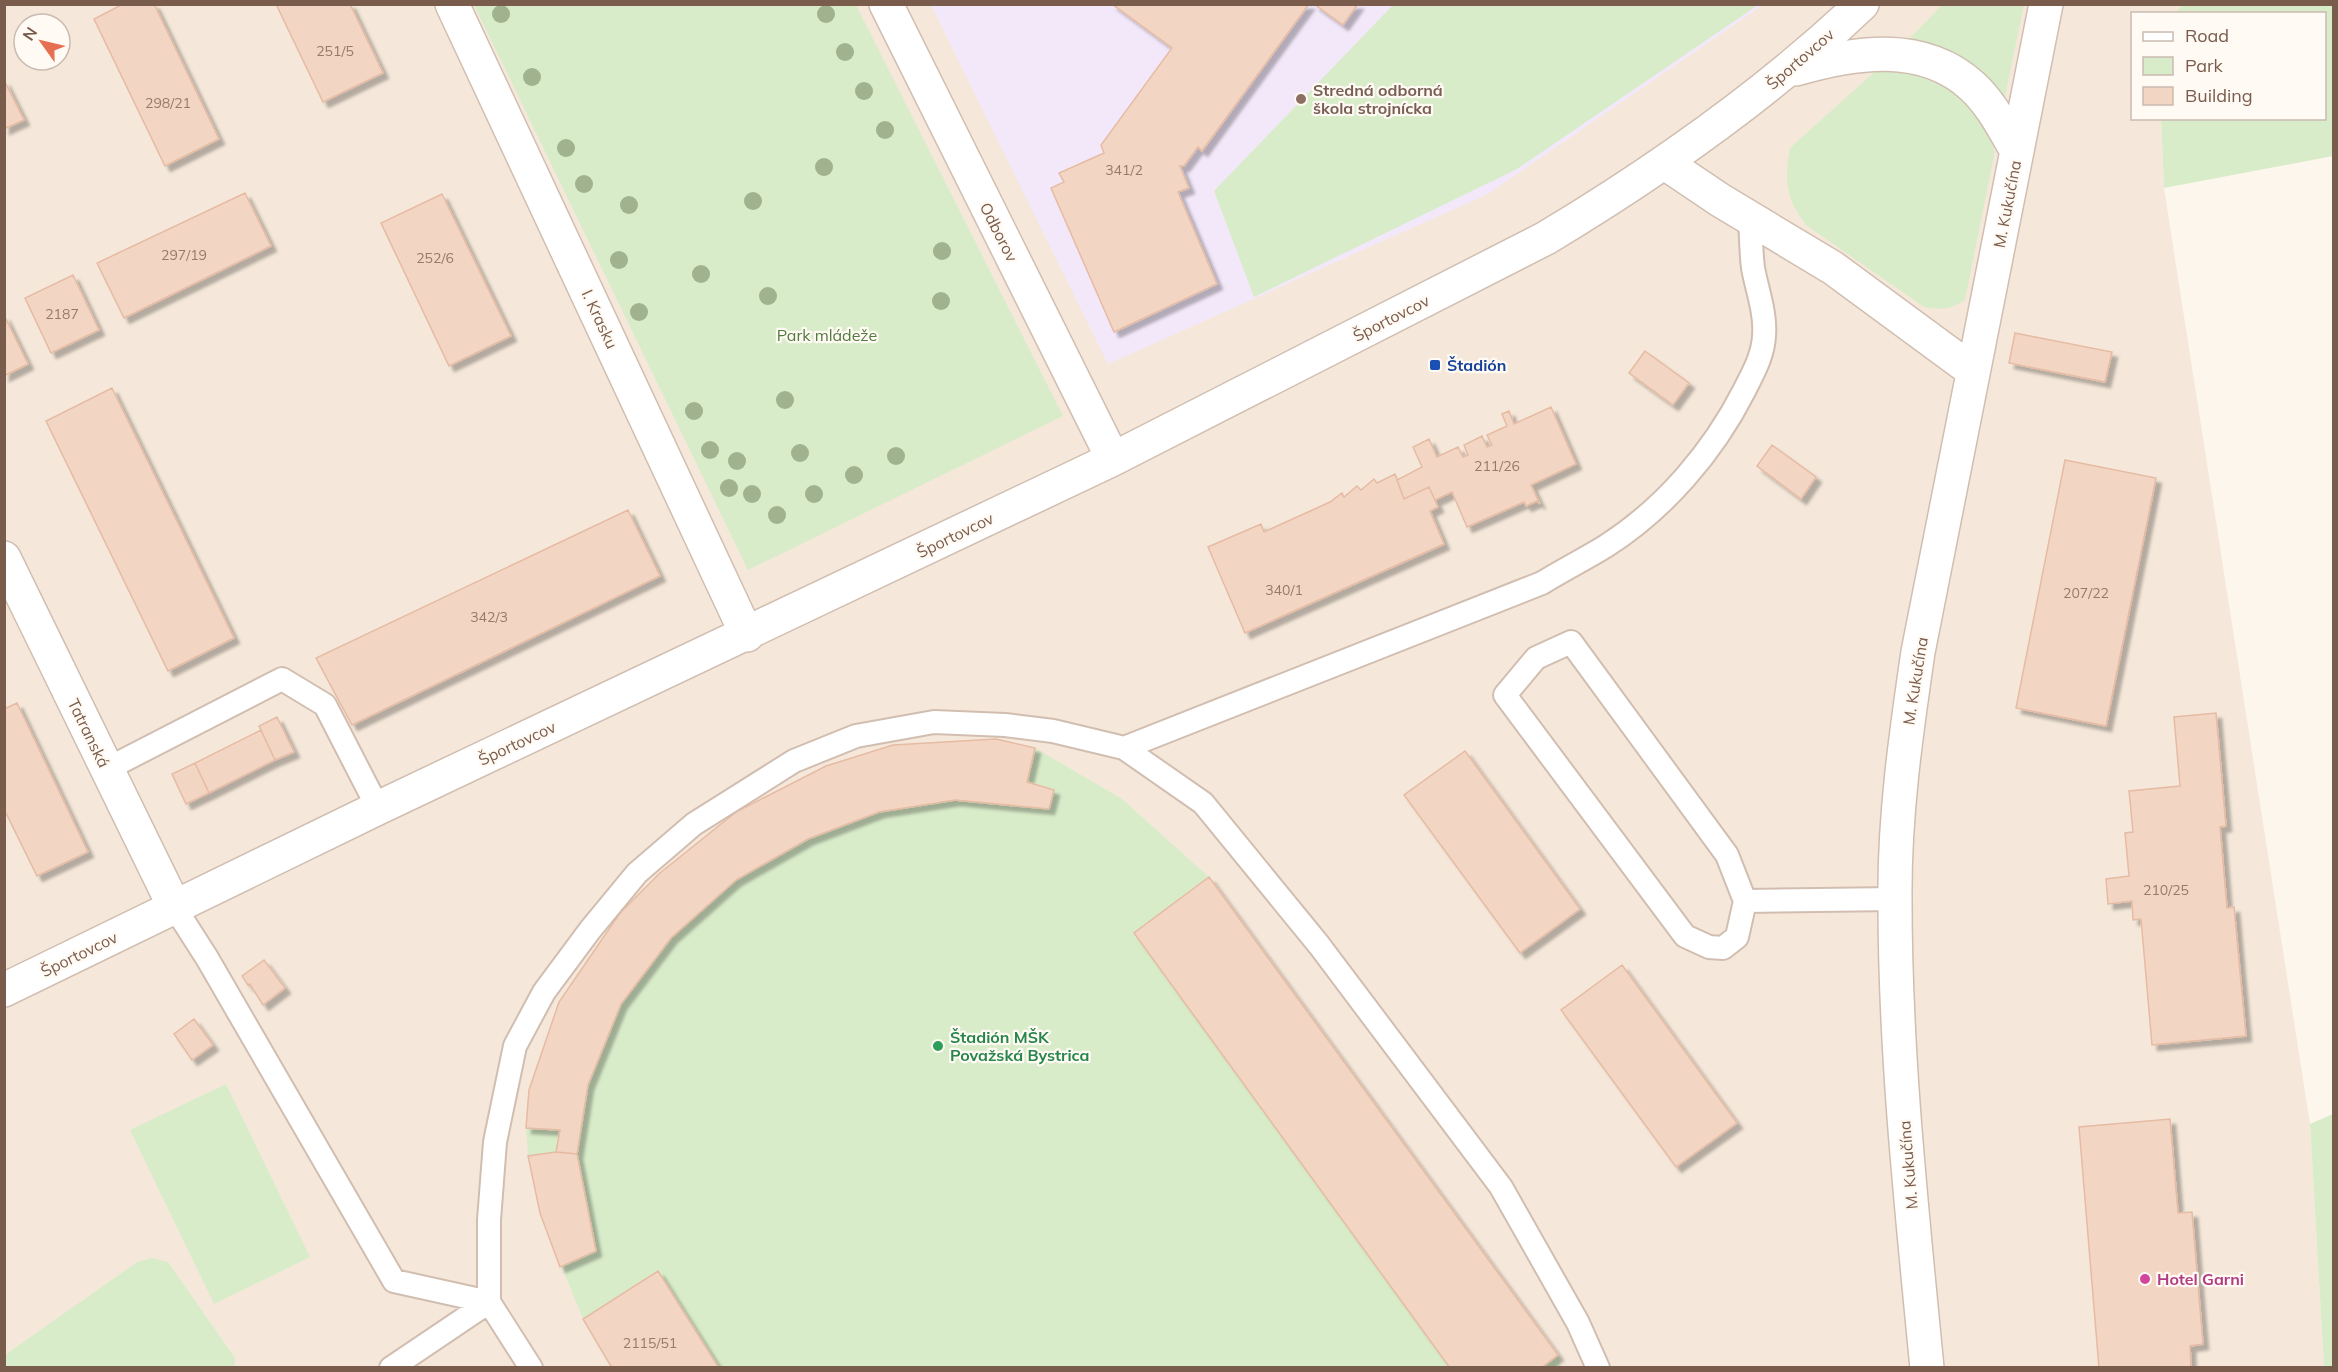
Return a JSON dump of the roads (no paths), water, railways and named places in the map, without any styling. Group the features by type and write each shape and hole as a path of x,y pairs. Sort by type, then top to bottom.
{"street":[{"name":"I. Krasku","path":"452,4 747,635"},
{"name":"Odborov","path":"885,4 1113,459"},
{"name":"Športovcov","path":"4,990 378,808 747,635 1113,459 1546,238 1665,163 1711,131 1788,71 1862,4"},
{"name":"M. Kukučína","path":"1927,1368 1900,1073 1895,899 1903,759 1917,663 2046,4"},
{"path":"1788,71 1829,59 1866,53 1916,57 1946,68 1972,86 1994,112 2017,151"},
{"path":"1665,163 1865,290 1973,370"},
{"name":"Tatranská","path":"4,558 175,908"}],"lane":[{"path":"1124,747 1542,582 1607,546 1647,515 1678,485 1731,417 1760,359 1764,321 1753,267 1750,218"},
{"path":"1570,642 1727,855 1745,901 1737,937 1723,948 1708,947 1685,936 1505,695 1536,658 1570,642"},
{"path":"107,769 282,680 325,705 378,808"},
{"path":"531,1368 489,1302 489,1220 495,1142 515,1046 544,992 590,930 638,873 694,824 794,761 856,736 934,722 1005,725 1053,731 1124,747 1203,803 1319,945 1501,1187 1578,1323 1598,1368"},
{"path":"1745,901 1895,899"},
{"path":"175,908 207,958 394,1281 489,1302"},
{"path":"391,1368 489,1302"}],"place":[{"name":"Stredná odborná škola strojnícka","path":"1301,99"},
{"name":"Štadión","path":"1435,365"},
{"name":"Štadión MŠK Považská Bystrica","path":"938,1046"},
{"name":"Hotel Garni","path":"2145,1279"}],"park label":[{"name":"Park mládeže","path":"827,335"}]}
